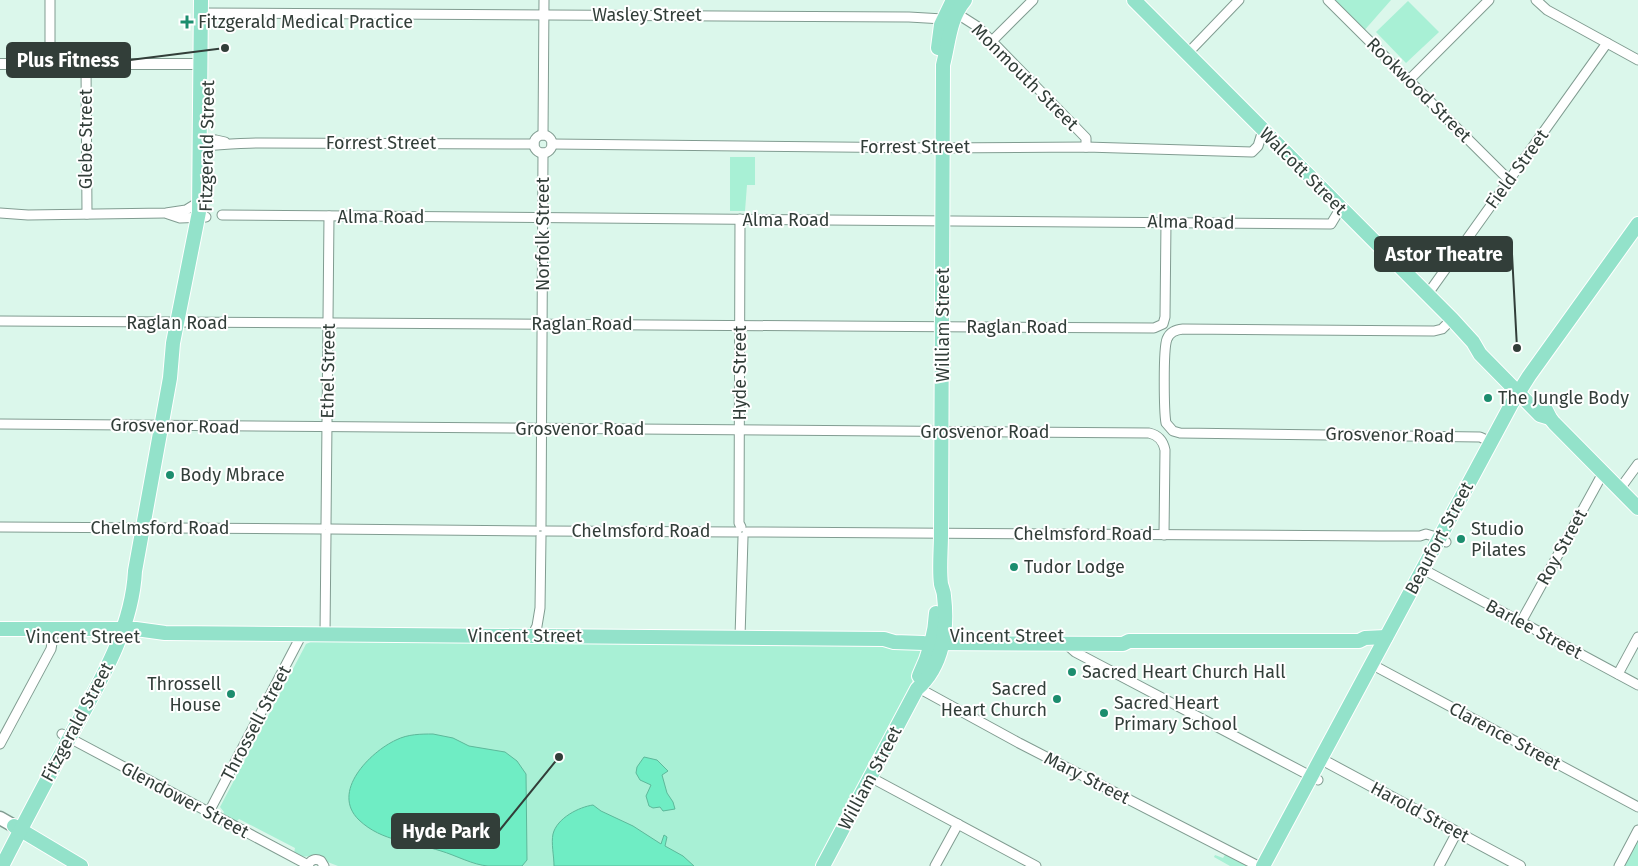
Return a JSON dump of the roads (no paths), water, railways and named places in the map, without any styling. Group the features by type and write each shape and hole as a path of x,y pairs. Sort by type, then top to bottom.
{"main road":[{"name":"William Street","path":"823,866 917,689 926,681 941,653 938,639 936,594 941,584 944,148 943,65 938,50 943,19 955,6 965,0"},
{"name":"Walcott Street","path":"1134,0 1473,342 1486,348 1524,392 1540,416 1550,418 1638,508"},
{"name":"William Street","path":"943,65 948,49 949,33 955,6"},
{"name":"Fitzgerald Street","path":"0,851 66,736 117,633 134,584 170,378 173,343 181,323 202,218 208,202 200,64 205,7"},
{"name":"Fitzgerald Street","path":"202,218 199,202 204,142 205,7"},
{"name":"Beaufort Street","path":"1272,866 1324,760 1378,660 1430,573 1441,544 1491,442 1638,224"},
{"name":"Beaufort Street","path":"1378,660 1386,637 1441,544 1524,392 1638,239"},
{"name":"Vincent Street","path":"0,629 117,633 146,637 165,633 884,639 895,635 938,639 1066,644 1123,644 1129,640"},
{"name":"Vincent Street","path":"0,636 53,637 117,633"},
{"name":"Vincent Street","path":"938,639 1123,637 1129,640 1359,641 1366,638 1386,637"},
{"name":"Vincent Street","path":"1359,641 1378,660"},
{"name":"Beaufort Street","path":"1263,866 1315,778"},
{"path":"0,818 12,829 37,845 47,847 81,866"},
{"name":"Fitzgerald Street","path":"0,864 4,862 12,829"}],"street":[{"path":"50,0 50,65"},
{"path":"543,135 544,0"},
{"path":"992,41 1033,0"},
{"path":"1187,54 1239,0"},
{"name":"Rookwood Street","path":"1328,0 1509,180"},
{"path":"1409,80 1489,0"},
{"path":"1536,0 1547,10 1638,60"},
{"name":"Monmouth Street","path":"955,6 992,41 1086,138 1086,147"},
{"name":"Wasley Street","path":"205,7 544,15 935,17 943,19"},
{"name":"Field Street","path":"1427,295 1607,43"},
{"path":"0,64 200,64"},
{"name":"Glebe Street","path":"86,65 87,214"},
{"name":"Forrest Street","path":"552,144 944,148 1086,147 1252,152 1258,146 1263,130"},
{"path":"543,135 550,137 552,144 551,148 543,153 539,152 534,144 538,136 543,135"},
{"name":"Forrest Street","path":"204,142 534,144"},
{"name":"Norfolk Street","path":"532,636 537,626 540,608 543,153"},
{"path":"1,214 166,213 186,210 199,202"},
{"name":"Alma Road","path":"222,215 1331,224 1340,209"},
{"path":"166,213 180,218 202,218"},
{"name":"Ethel Street","path":"325,634 329,216"},
{"name":"Hyde Street","path":"740,219 740,523 742,532 740,637"},
{"name":"Raglan Road","path":"0,321 1154,328 1163,324 1165,316 1166,222"},
{"name":"Grosvenor Road","path":"1452,319 1442,329 1434,331 1175,330 1170,334 1165,347 1165,419 1168,427 1180,433 1480,437 1491,442"},
{"name":"Grosvenor Road","path":"0,424 1149,433 1160,438 1165,450 1164,535"},
{"path":"1619,490 1638,464"},
{"name":"Roy Street","path":"1521,622 1602,472"},
{"name":"Chelmsford Road","path":"0,527 1420,536 1441,544"},
{"name":"Barlee Street","path":"1430,573 1638,685"},
{"name":"Norfolk Street","path":"540,608 550,636"},
{"name":"Throssell Street","path":"209,812 302,634"},
{"path":"0,744 51,648 53,637"},
{"path":"1618,674 1638,637"},
{"path":"1066,644 1086,658 1315,778"},
{"path":"1086,658 1089,649 1096,644"},
{"name":"Clarence Street","path":"1378,660 1638,807"},
{"name":"Mary Street","path":"917,689 1218,847 1258,866"},
{"name":"Glendower Street","path":"66,736 308,865"},
{"name":"Harold Street","path":"1324,760 1520,866"},
{"path":"870,777 1036,866"},
{"path":"935,866 958,824"},
{"path":"1619,866 1638,830"},
{"path":"1439,866 1456,832"},
{"path":"308,865 313,860 317,860 324,866"}],"place":[{"name":"Fitzgerald Medical Practice","path":"187,22"},
{"name":"Plus Fitness","path":"225,48"},
{"name":"Astor Theatre","path":"1517,348"},
{"name":"The Jungle Body","path":"1488,398"},
{"name":"Body Mbrace","path":"170,475"},
{"name":"Studio Pilates","path":"1461,539"},
{"name":"Tudor Lodge","path":"1014,567"},
{"name":"Sacred Heart Church Hall","path":"1072,672"},
{"name":"Throssell House","path":"231,694"},
{"name":"Sacred Heart Church","path":"1057,699"},
{"name":"Sacred Heart Primary School","path":"1104,713"},
{"name":"Hyde Park","path":"559,757"}]}
